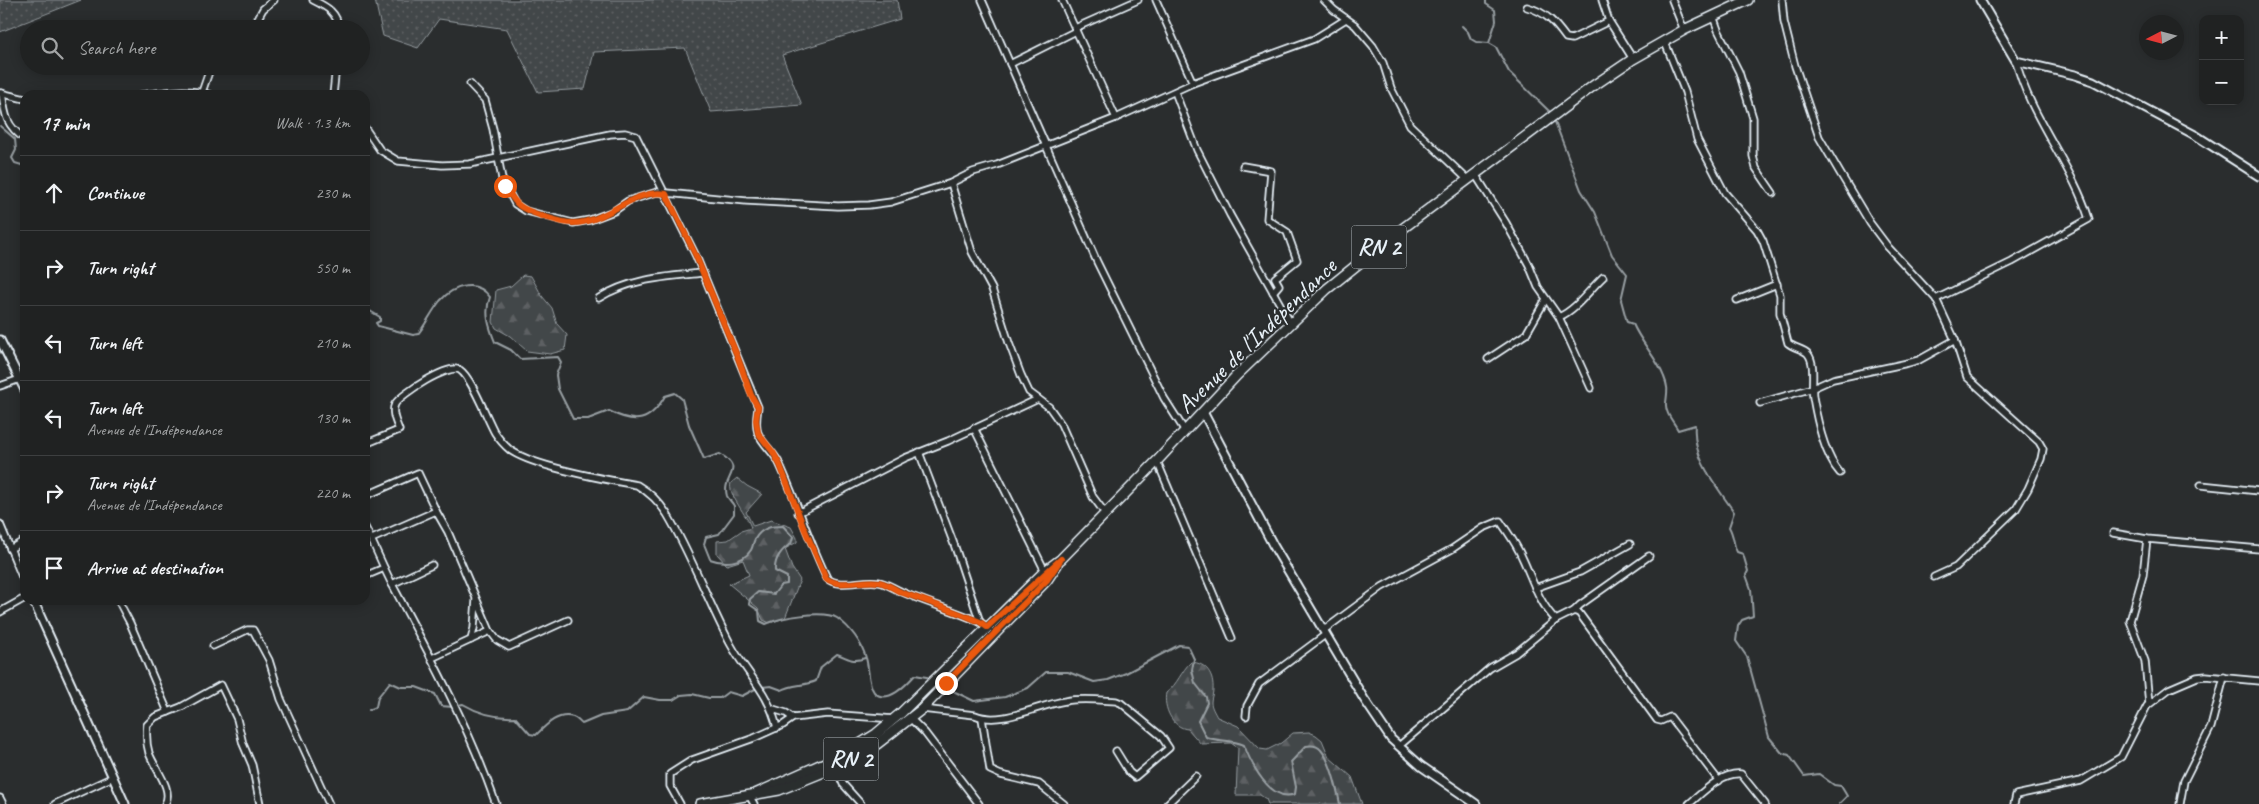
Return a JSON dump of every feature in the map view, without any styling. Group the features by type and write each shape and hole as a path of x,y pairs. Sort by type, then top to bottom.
{"main road":[{"name":"Avenue de l'Indépendance","path":"752,794 840,756 876,734 894,719 938,675 984,624 1061,559 1157,461 1237,374 1290,322 1334,283 1593,86 1664,40 1748,0"},
{"name":"Avenue de l'Indépendance","path":"700,804 779,790 836,767 877,744 911,719 934,697 1047,580 1061,559"}],"street":[{"path":"257,20 263,9 274,0"},
{"path":"313,0 332,11 338,20"},
{"path":"982,0 1044,145 1135,342 1164,398 1185,431"},
{"path":"1062,0 1116,118"},
{"path":"1010,64 1075,29 1138,0"},
{"path":"1156,0 1193,83"},
{"path":"1324,0 1355,25 1373,46 1383,63 1391,88 1403,115 1410,125 1471,177 1506,223 1546,299 1559,317 1591,388"},
{"path":"1602,0 1609,21 1633,59"},
{"path":"1672,0 1684,30"},
{"path":"1782,0 1788,42 1819,137 1870,222 1906,269 1936,299 1955,340 1967,377 2039,442 2043,449 2031,484 2016,509 1956,567 1934,577"},
{"path":"1936,299 2012,262 2089,219 2078,188 2034,106 2020,76 2016,61 1980,0"},
{"path":"1527,7 1539,10 1552,19 1566,38 1578,38 1609,21"},
{"path":"1713,16 1739,72 1753,118 1753,156 1756,168 1773,193"},
{"path":"470,84 485,100 502,179 515,204 526,211 562,222 573,224 590,220 614,211 628,201 657,192 746,201 838,206 869,205 891,202 951,183 973,172 997,165 1116,118 1193,83 1314,39 1346,19"},
{"path":"1664,40 1685,92 1697,140 1725,193 1757,230 1763,240 1780,295 1780,313 1788,343 1808,354 1811,359 1813,396 1825,446 1831,461 1840,473"},
{"path":"2016,61 2075,74 2093,81 2195,135 2259,176"},
{"path":"203,90 209,75"},
{"path":"334,90 335,75"},
{"path":"1175,92 1197,150 1230,215 1290,322"},
{"path":"20,98 1,93 7,120 11,128 20,135"},
{"path":"370,135 380,150 398,161 455,165 499,158 610,134 632,134 641,145 666,194 702,273 758,407 756,420 758,433 773,452 780,465 798,514 826,578 832,584 838,585 863,581 884,583 900,592 984,624"},
{"path":"1243,166 1271,171 1267,219 1287,232 1297,260 1275,278 1279,284 1273,292"},
{"path":"951,183 972,252 992,289 1021,375 1029,392 1049,407 1061,424 1093,497 1105,513"},
{"path":"599,298 614,288 630,283 702,273"},
{"path":"1559,317 1580,301 1587,291 1602,277"},
{"path":"1737,300 1777,284"},
{"path":"1488,359 1526,334 1546,299"},
{"path":"0,340 20,379 0,386"},
{"path":"1760,403 1813,388 1833,379 1863,374 1919,360 1955,340"},
{"path":"370,442 399,430 394,413 395,404 402,396 432,377 455,368 460,370 473,388 495,433 510,450 537,462 637,485 644,489 667,513 731,644 766,694 773,710 777,728"},
{"path":"798,514 837,492 919,452 1038,399"},
{"path":"1203,412 1273,545 1364,700 1391,739 1421,766 1476,804"},
{"path":"974,428 1045,571"},
{"path":"919,452 984,624"},
{"path":"1157,461 1232,638"},
{"path":"370,494 418,473 476,596 490,631 496,640 509,647 568,620"},
{"path":"2201,485 2259,491"},
{"path":"372,539 436,511"},
{"path":"1246,716 1247,706 1259,684 1382,587 1452,549 1484,528 1500,521 1519,550 1535,588 1556,620"},
{"path":"0,524 20,572"},
{"path":"2113,533 2147,539 2259,549"},
{"path":"370,536 384,568 432,658 482,763 496,804"},
{"path":"2147,539 2142,577 2130,621 2145,661 2149,704"},
{"path":"10,549 20,543"},
{"path":"1535,588 1580,572 1630,544"},
{"path":"1399,746 1490,668 1516,653 1556,620 1574,611 1649,556"},
{"path":"392,584 432,565"},
{"path":"370,574 384,568"},
{"path":"471,640 475,622 476,596"},
{"path":"0,612 20,601"},
{"path":"35,605 126,804"},
{"path":"121,605 168,712"},
{"path":"1574,611 1579,613 1657,720 1661,722 1670,716 1719,780"},
{"path":"213,646 247,630 253,630 269,660 280,699 329,804"},
{"path":"432,658 490,631"},
{"path":"2014,804 2016,795 2081,781 2121,757 2149,704 2166,690 2197,677 2206,676 2259,681"},
{"path":"2180,804 2184,781 2211,727 2224,677"},
{"path":"165,804 168,799 167,788 154,765 146,739 147,725 155,717 221,684 237,719 243,744 252,765 260,804"},
{"path":"922,709 975,715 982,718 1018,714 1041,705 1066,701 1118,701 1161,736 1169,748 1135,777 1129,772 1116,751"},
{"path":"773,710 786,713 793,718"},
{"path":"680,804 670,786 670,774 692,760 721,751 777,728 793,718 828,714 894,719"},
{"path":"982,718 990,770 1001,775 1039,784 1064,804"},
{"path":"911,719 926,733 979,804"},
{"path":"836,767 843,784 861,804"},
{"path":"1689,804 1725,775 1732,773 1741,774 1765,804"},
{"path":"1167,804 1196,776"},
{"path":"55,804 113,777"},
{"path":"752,794 754,804"},
{"path":"0,798 3,804"}],"green space":[{"path":"0,0 81,0 30,20 20,20 20,24 0,32"},
{"path":"375,0 897,0 900,19 782,55 802,105 711,112 685,48 594,52 585,89 538,92 507,29 439,19 418,48 383,36"},
{"path":"523,275 531,276 542,296 552,308 557,324 567,335 565,350 550,354 527,351 510,336 496,328 493,322 496,290 511,286"},
{"path":"737,478 762,494 746,512 753,526 771,520 791,527 797,538 797,542 785,549 792,568 800,580 785,618 770,623 763,620 758,608 729,584 749,575 743,560 727,565 717,554 717,541 728,540 741,531 751,528 732,493 731,483"},
{"path":"1191,662 1205,667 1211,675 1213,692 1211,704 1217,717 1238,726 1260,749 1267,750 1281,743 1293,733 1309,732 1316,735 1322,740 1329,757 1352,777 1362,804 1268,804 1266,799 1260,795 1236,795 1238,748 1231,743 1201,744 1188,729 1182,728 1173,721 1167,710 1166,693 1174,686"}],"waterway":[{"path":"1486,0 1486,4 1495,10 1496,21 1489,43"},
{"path":"1462,26 1468,32 1471,39 1476,42 1489,43 1496,47 1509,72 1549,111"},
{"path":"1555,122 1581,190 1595,212 1612,255 1627,274 1621,300 1627,322 1633,324 1666,381 1666,407 1668,414 1678,430 1695,425 1697,449 1702,461 1713,482 1734,512 1729,527 1737,552 1743,554 1748,571 1746,575 1751,589 1753,616 1742,620 1738,626 1736,641 1747,657 1769,737 1782,753 1789,755 1804,776 1819,774 1834,785 1841,786 1847,796 1839,804"},
{"path":"0,126 15,139 16,150 12,158 15,163 20,164"},
{"path":"370,311 380,317 380,321 376,323 378,326 413,335 418,334 440,301 452,291 465,286 472,286 485,291 490,297 487,314 495,342 511,350 520,359 558,357 561,362 556,375 558,389 573,419 588,419 609,411 627,418 642,418 654,411 665,396 675,393 682,399 689,425 704,459 720,454 732,464 726,489 728,497 734,506 734,514 719,534 706,537 704,544 710,559 732,562 743,558 751,550 757,535 770,527 783,526 793,537 791,544 779,555 775,567 775,571 787,577 787,584 781,585 774,594 758,592 750,599 749,604 759,611 760,621 766,624 791,617 812,615 837,618 851,631 862,647 872,689 879,696 891,695 915,675 932,678"},
{"path":"947,688 974,701 1005,697 1028,688 1046,672 1068,672 1094,682 1108,680 1126,673 1179,645 1188,646 1194,659 1192,670 1195,683 1206,697 1207,703 1198,721 1206,737 1244,745 1262,779 1277,793 1286,795 1295,794 1296,787 1291,762 1306,746 1318,747 1325,755 1331,768 1340,804"},
{"path":"762,687 771,686 782,690 816,681 821,667 837,654 854,660 865,658"},
{"path":"369,710 376,707 378,697 390,682 401,687 416,687 435,694 441,706 453,707"},
{"path":"458,705 463,704 495,716 515,717 530,734 536,735 548,724 562,716 576,718 582,724 601,716 627,712 644,697 673,700 681,695 692,694 709,698 720,698 728,692 742,696 757,688"}],"route":[{"path":"505,186 515,204 520,208 551,219 573,224 614,211 628,201 641,196 657,192 666,194 696,256 746,378 751,395 758,407 756,420 758,433 773,452 780,465 817,558 826,578 832,584 877,581 900,592 964,614 987,627 1045,571 1061,559 1047,580 946,683"}]}
